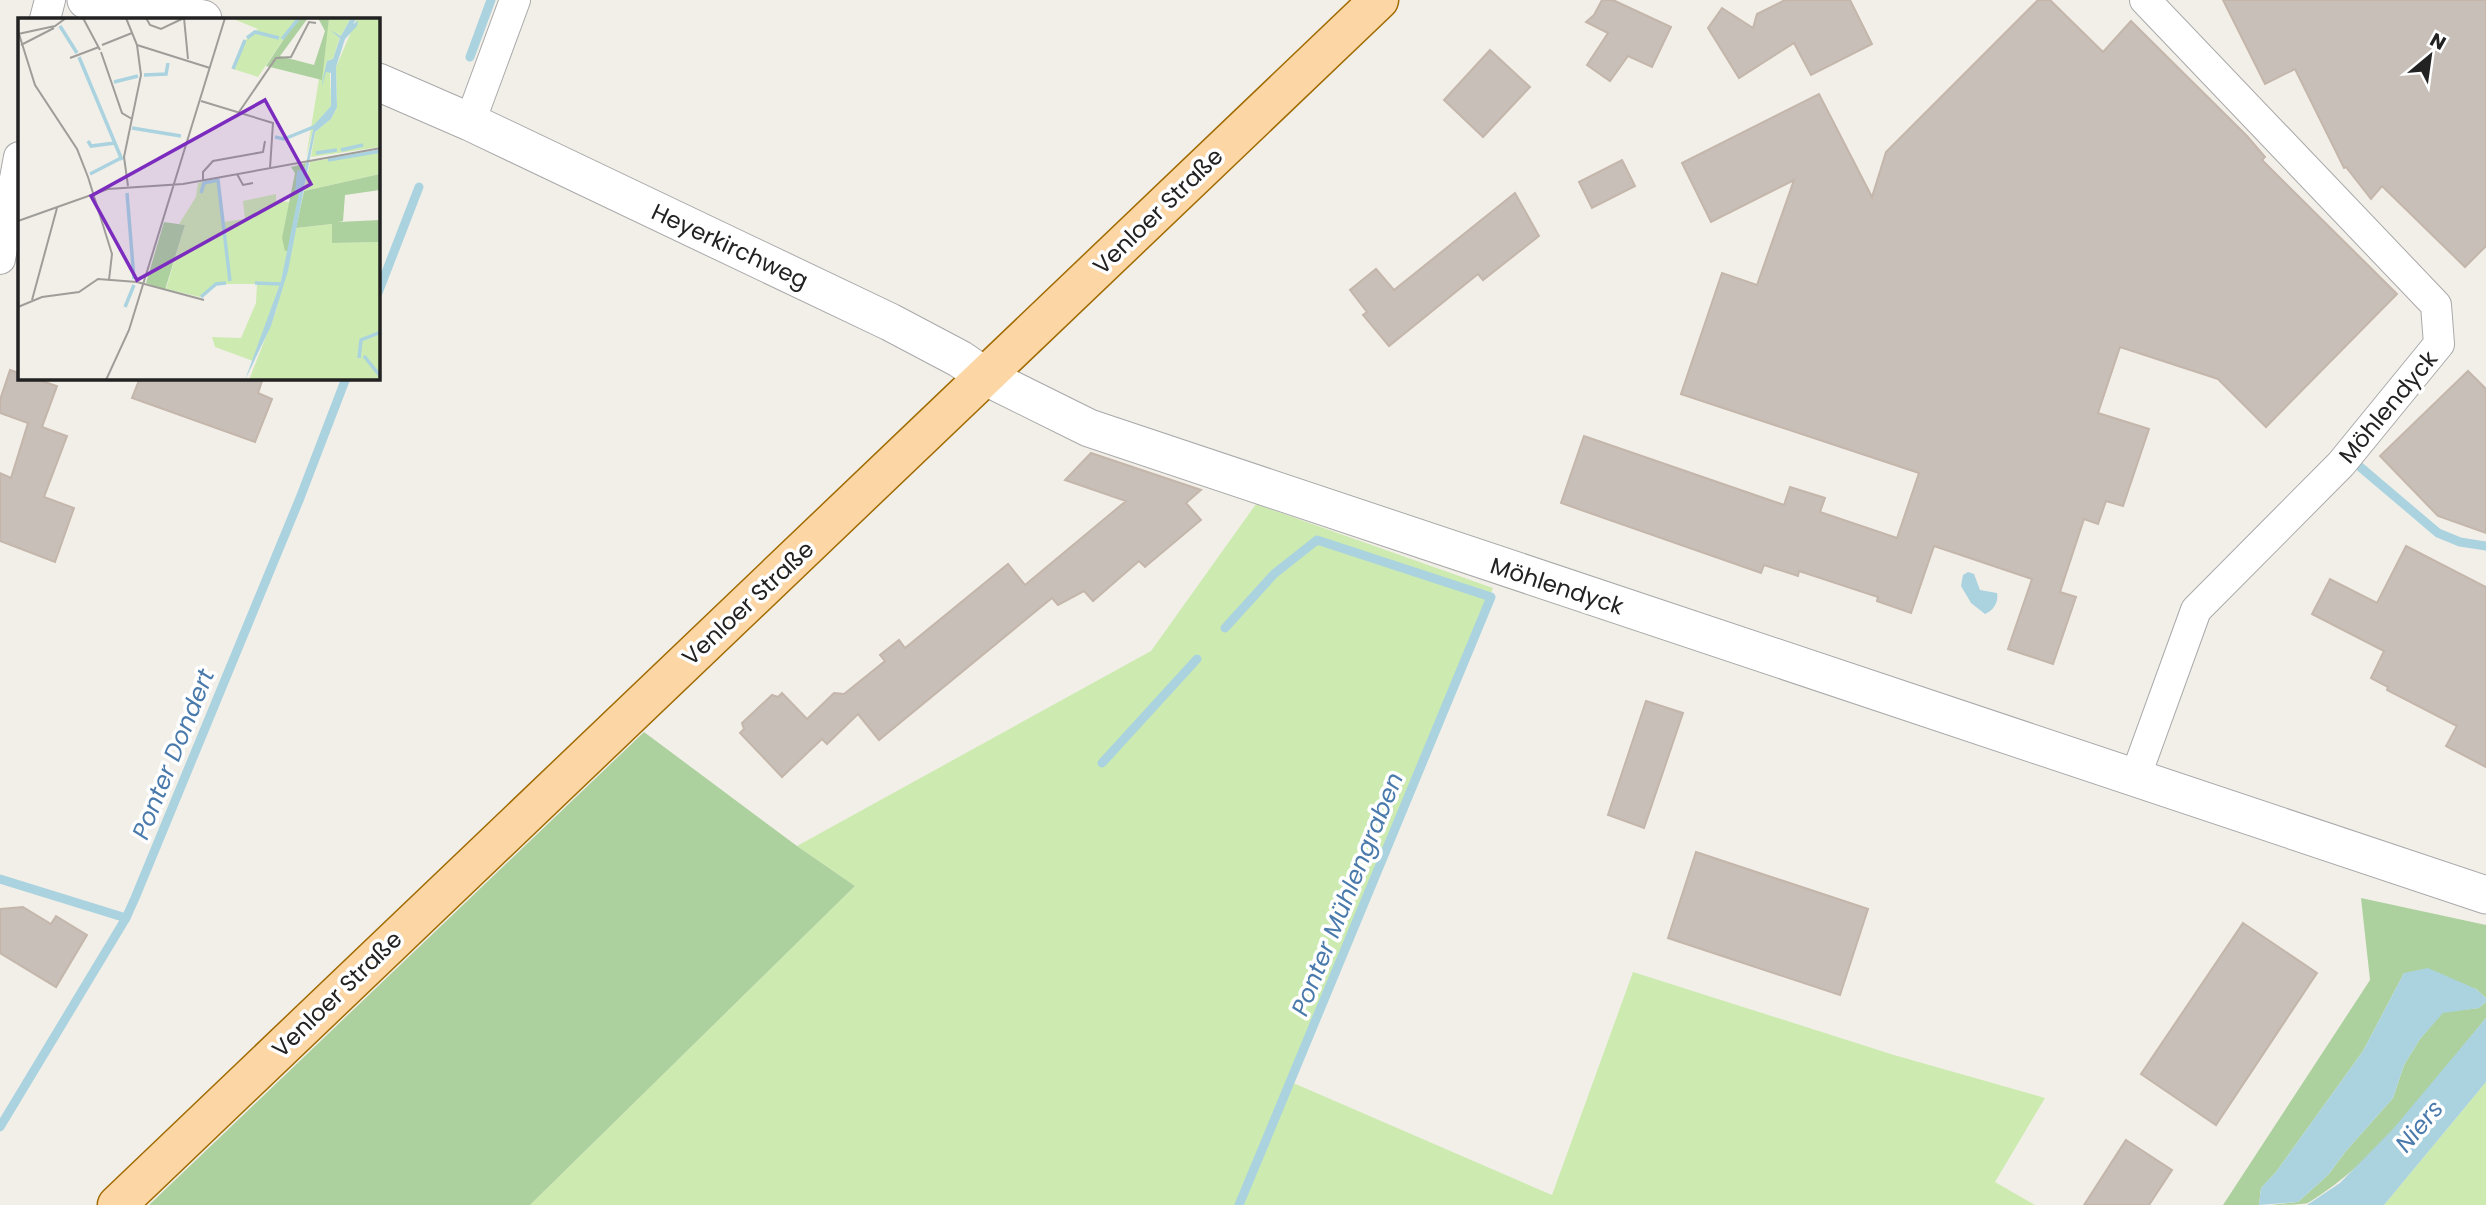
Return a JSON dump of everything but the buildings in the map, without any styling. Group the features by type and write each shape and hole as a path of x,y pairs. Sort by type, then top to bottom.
{"main road":[{"name":"Venloer Straße","path":"117,1205 1379,0"}],"street":[{"path":"45,18 50,0"},
{"path":"86,0 112,2 198,18"},
{"path":"470,122 515,0"},
{"name":"Möhlendyck","path":"2135,778 2196,610 2341,464 2439,344 2436,304 2145,0"},
{"name":"Heyerkirchweg","path":"380,83 470,122 890,322 960,359 986,377"},
{"path":"8,248 18,165"},
{"name":"Möhlendyck","path":"986,377 1089,428 2486,895"}],"green space":[{"path":"1256,504 1493,588 1291,1082 1552,1195 1633,972 1894,1055 2045,1098 1995,1182 2035,1205 530,1205 855,886 797,846 1151,651"},
{"path":"644,732 855,886 530,1205 149,1205"},
{"path":"2361,898 2486,925 2486,998 2476,989 2404,973 2363,1051 2276,1172 2261,1188 2259,1205 2223,1205 2370,980"},
{"path":"2486,1002 2486,1018 2404,1118 2359,1165 2308,1203 2271,1205 2298,1202 2328,1175 2393,1098 2404,1065 2420,1039 2443,1012 2479,1008"},
{"path":"2486,1082 2486,1205 2384,1205"}],"water":[{"path":"1968,572 1974,574 1980,590 1997,593 1995,606 1985,614 1971,603 1961,586 1963,575"},
{"path":"2428,968 2476,989 2486,998 2486,1002 2479,1008 2443,1013 2420,1039 2404,1065 2393,1098 2328,1175 2298,1202 2259,1205 2261,1188 2276,1172 2363,1051 2404,973"},
{"name":"Niers","path":"2486,1018 2486,1082 2384,1205 2307,1205 2340,1183 2393,1129"}],"waterway":[{"name":"Ponter Dondert","path":"470,57 491,0"},
{"name":"Ponter Dondert","path":"380,288 419,187"},
{"name":"Ponter Dondert","path":"0,1127 126,918 300,498 345,380"},
{"path":"2359,466 2438,533 2460,542 2486,546"},
{"name":"Ponter Mühlengraben","path":"1225,628 1274,574 1317,540 1491,597 1239,1205"},
{"path":"1102,763 1197,659"},
{"path":"0,879 126,918"}]}
